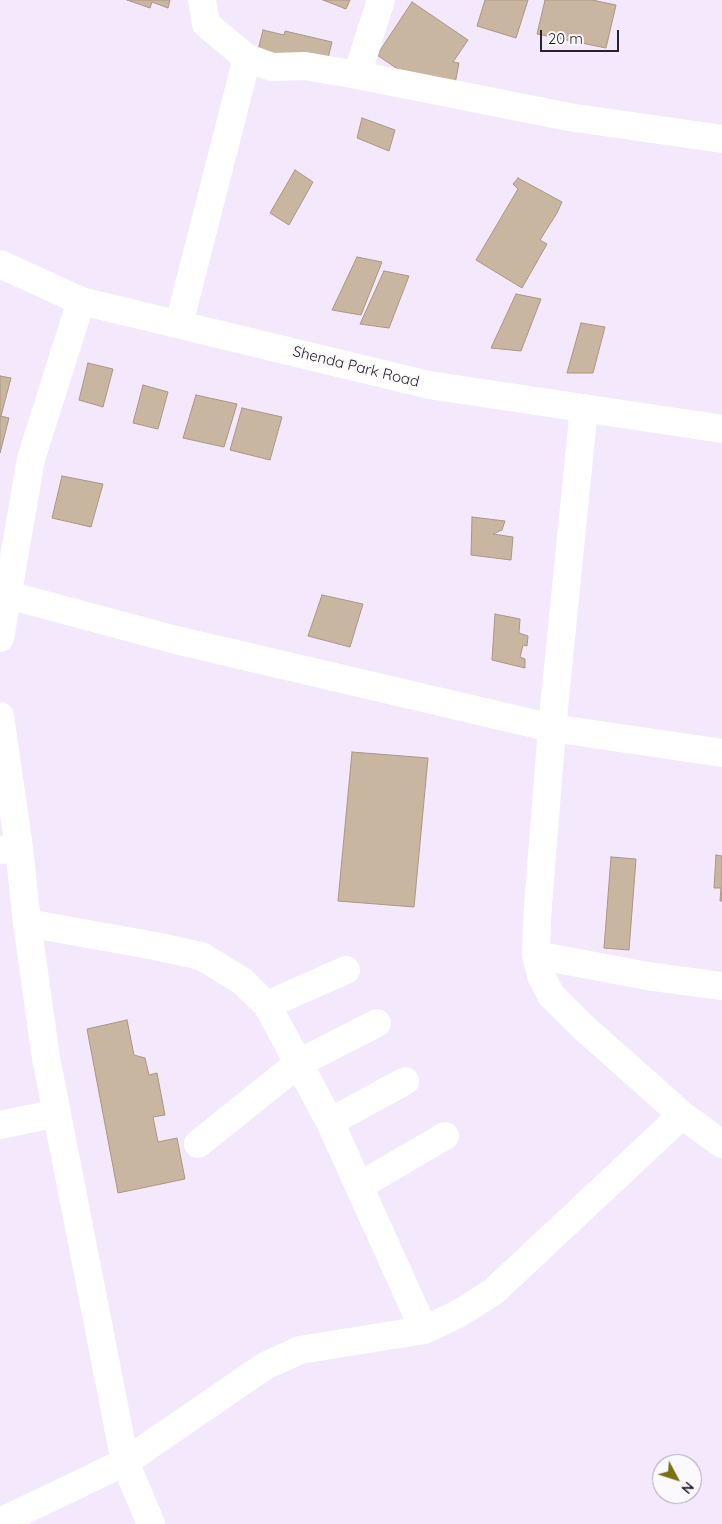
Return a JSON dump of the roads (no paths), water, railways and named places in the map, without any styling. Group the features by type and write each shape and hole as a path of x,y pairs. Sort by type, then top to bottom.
{"street":[{"path":"202,0 206,24 247,58 272,66 305,66 568,116 722,139"},
{"path":"357,75 381,0"},
{"path":"178,324 247,58"},
{"name":"Shenda Park Road","path":"0,264 81,301 429,385 722,429"},
{"path":"0,638 4,593 31,459 81,301"},
{"path":"584,408 552,728 537,919 536,955 541,976 551,995 582,1026 682,1115 722,1144"},
{"path":"4,593 176,640 552,728 722,753"},
{"path":"0,716 10,849 28,923 46,1058 125,1462 151,1524"},
{"path":"28,923 201,956 242,981 267,1005 330,1122 424,1330"},
{"path":"536,955 647,976 722,986"},
{"path":"267,1005 346,970"},
{"path":"198,1144 298,1063 377,1023"},
{"path":"330,1122 405,1081"},
{"path":"0,1125 57,1113"},
{"path":"0,1522 125,1462 264,1366 300,1350 424,1330 458,1314 493,1292 682,1115"},
{"path":"359,1186 445,1136"}]}
